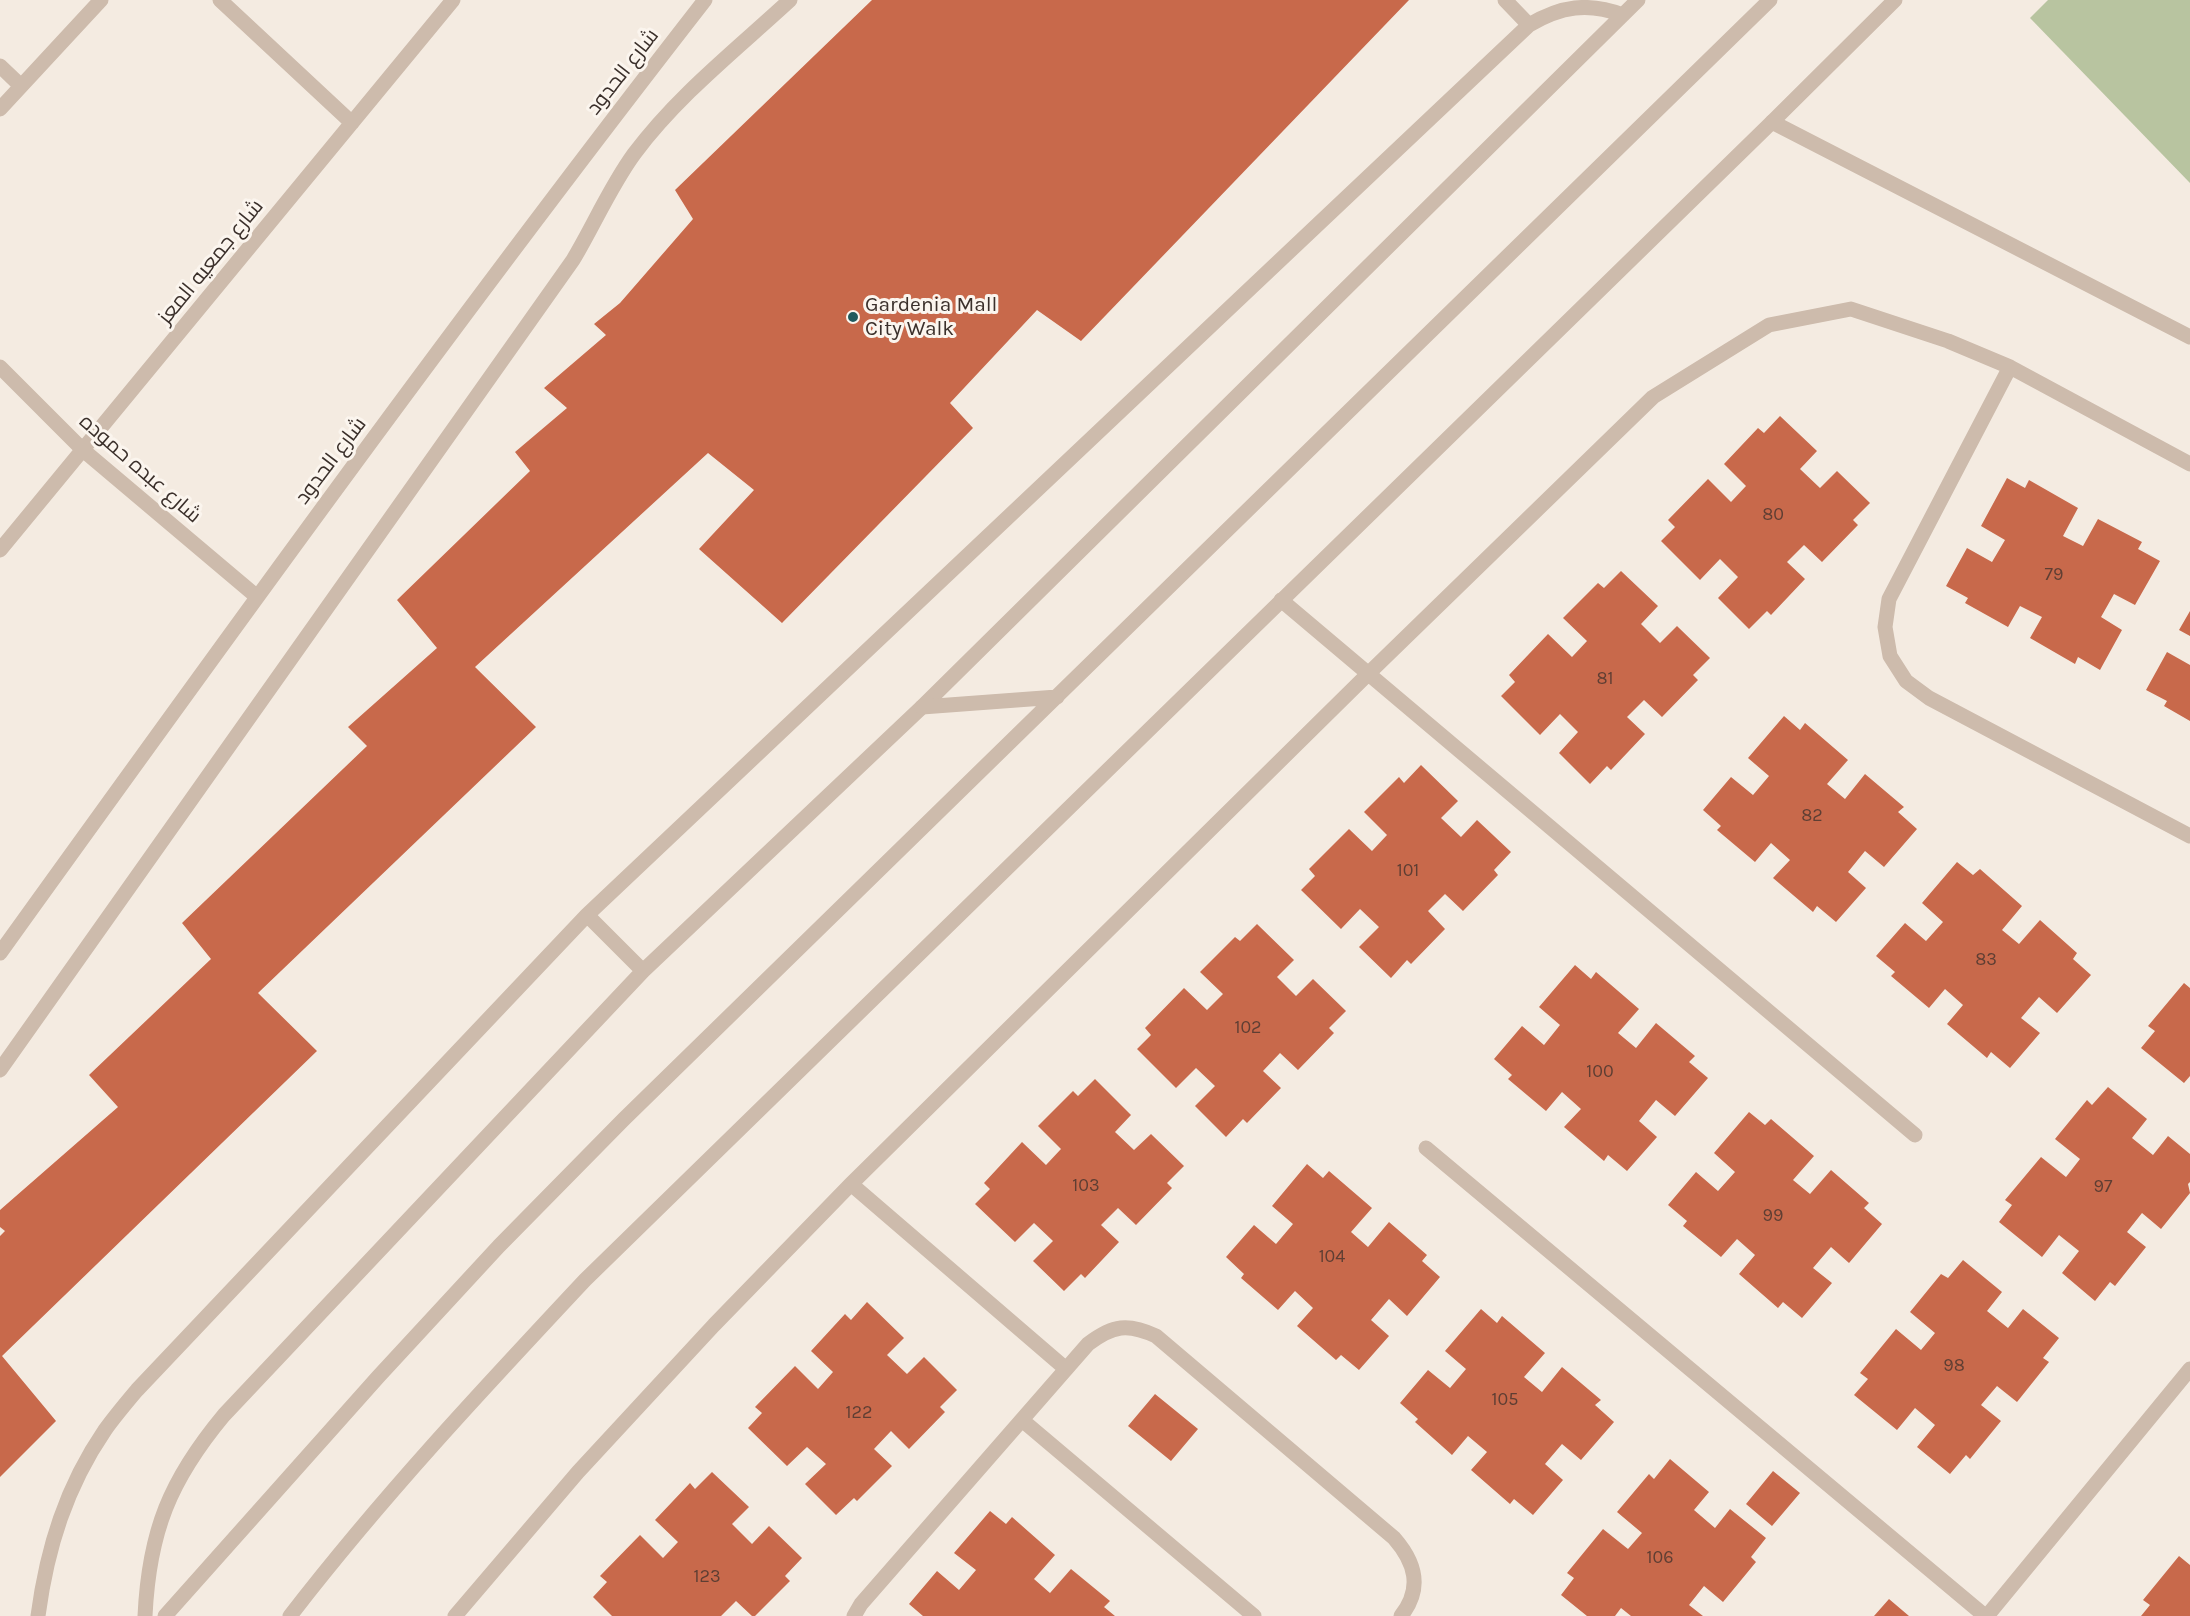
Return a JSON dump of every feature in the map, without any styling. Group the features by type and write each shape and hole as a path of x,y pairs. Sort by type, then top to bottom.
{"street":[{"path":"0,109 101,0"},
{"path":"220,0 352,123"},
{"name":"شارع جمعيه المعز","path":"0,550 453,0"},
{"name":"شارع الحدود","path":"0,953 256,596 627,100 705,0"},
{"path":"0,1070 573,260 596,222 615,181 634,155 674,106 790,0"},
{"path":"1505,0 1528,25"},
{"path":"145,1616 147,1579 153,1543 169,1499 181,1474 201,1443 224,1415 643,971 922,707 1638,0"},
{"path":"165,1616 378,1377 499,1246 624,1119 1770,0"},
{"path":"290,1616 334,1559 457,1417 585,1280 1895,0"},
{"path":"38,1616 44,1572 58,1522 79,1474 105,1430 137,1390 587,915 1528,25 1544,16 1575,8 1605,9 1623,15"},
{"path":"0,66 21,86"},
{"path":"1772,122 2190,337"},
{"path":"454,1616 586,1463 714,1325 851,1185 1369,673 1653,397 1769,325 1851,309 1948,341 2010,367 2190,464"},
{"path":"2010,367 1889,599 1885,627 1890,656 1906,681 1929,698 2190,836"},
{"name":"شارع عبده حموده","path":"0,368 83,450 256,596"},
{"path":"1281,600 1915,1135"},
{"path":"922,707 1057,697"},
{"path":"587,915 643,971"},
{"path":"1426,1148 1986,1616 2190,1369"},
{"path":"851,1185 1066,1370"},
{"path":"854,1616 861,1604 1088,1344 1102,1333 1120,1327 1139,1329 1156,1336 1394,1538 1407,1554 1414,1574 1413,1594 1401,1616"},
{"path":"1022,1420 1254,1616"}],"green space":[{"path":"2048,0 2190,0 2190,183 2030,18"}],"building":[{"path":"872,0 1409,0 1081,341 1037,310 950,403 973,428 782,623 699,549 754,490 708,453 475,667 536,727 258,993 317,1051 2,1356 56,1421 0,1477 0,1236 5,1231 0,1227 0,1210 118,1107 89,1075 211,959 182,923 367,746 348,727 437,648 397,600 530,471 515,452 567,408 544,388 606,335 594,324 620,303 693,219 675,190"},
{"path":"1780,416 1817,451 1800,469 1820,488 1837,471 1870,503 1853,520 1858,525 1822,562 1804,545 1787,562 1805,579 1771,615 1767,611 1749,629 1718,598 1738,577 1720,559 1700,580 1661,541 1675,527 1668,520 1708,479 1731,502 1746,486 1724,464 1758,428 1764,433"},
{"path":"2007,478 2025,488 2029,480 2078,508 2063,536 2083,546 2098,519 2142,542 2138,549 2160,561 2135,605 2114,594 2101,617 2122,630 2100,670 2078,657 2075,664 2030,638 2042,617 2020,606 2008,627 1965,603 1968,598 1946,586 1967,548 1992,562 2005,540 1981,526"},
{"path":"1621,571 1658,606 1641,624 1660,643 1677,626 1710,658 1693,675 1698,680 1662,717 1644,700 1627,717 1645,734 1611,770 1607,766 1590,784 1559,753 1578,732 1560,714 1540,735 1501,696 1515,682 1509,675 1548,634 1572,657 1587,641 1563,618 1598,583 1604,588"},
{"path":"2190,611 2190,636 2179,630"},
{"path":"2167,652 2190,665 2190,721 2164,706 2167,701 2146,690"},
{"path":"1784,716 1800,730 1805,723 1848,760 1827,784 1845,799 1865,774 1904,807 1898,812 1917,829 1884,867 1865,851 1848,872 1866,888 1836,922 1817,906 1813,912 1773,878 1790,860 1771,843 1755,862 1717,830 1721,826 1703,810 1731,777 1753,795 1769,776 1748,758"},
{"path":"1421,765 1458,801 1441,818 1461,837 1477,820 1511,852 1494,870 1498,875 1463,911 1445,894 1428,911 1445,929 1411,964 1407,960 1391,978 1359,947 1379,927 1360,909 1341,929 1301,890 1315,876 1309,869 1349,829 1372,851 1387,835 1364,812 1399,777 1404,783"},
{"path":"1957,862 1973,875 1980,869 2022,906 2002,930 2019,944 2040,920 2077,953 2073,959 2091,975 2057,1013 2039,997 2021,1018 2040,1033 2010,1068 1991,1052 1987,1058 1947,1024 1963,1005 1945,989 1929,1008 1891,976 1895,972 1876,956 1905,923 1926,941 1943,922 1922,903"},
{"path":"1257,924 1294,960 1277,977 1296,996 1313,979 1346,1011 1329,1028 1334,1033 1298,1070 1280,1053 1263,1071 1281,1088 1247,1123 1243,1119 1226,1137 1195,1106 1215,1086 1196,1068 1176,1088 1137,1049 1151,1035 1145,1028 1184,988 1207,1010 1223,994 1200,972 1235,937 1240,941"},
{"path":"1575,965 1591,979 1596,972 1639,1009 1618,1033 1636,1048 1656,1023 1695,1056 1689,1062 1708,1078 1675,1116 1656,1100 1639,1121 1657,1137 1627,1171 1608,1155 1604,1161 1564,1127 1581,1109 1562,1092 1546,1111 1508,1079 1512,1075 1494,1059 1522,1026 1544,1045 1560,1025 1539,1007"},
{"path":"2184,983 2190,988 2190,1076 2184,1083 2141,1048 2155,1031 2148,1026"},
{"path":"1095,1079 1131,1115 1115,1132 1134,1150 1151,1134 1184,1166 1167,1183 1172,1188 1136,1225 1118,1208 1101,1225 1119,1242 1085,1278 1081,1274 1064,1291 1033,1261 1053,1241 1034,1223 1015,1242 975,1204 990,1189 984,1183 1022,1142 1046,1165 1061,1149 1038,1126 1073,1091 1078,1096"},
{"path":"2108,1087 2147,1119 2132,1138 2153,1155 2168,1136 2190,1154 2190,1182 2188,1184 2190,1193 2161,1229 2142,1213 2127,1232 2146,1247 2115,1286 2110,1282 2095,1301 2062,1273 2079,1251 2059,1235 2042,1257 1999,1222 2012,1205 2005,1200 2041,1157 2066,1177 2080,1159 2055,1139 2087,1100 2092,1105"},
{"path":"1749,1112 1765,1125 1771,1119 1814,1156 1793,1180 1810,1194 1831,1170 1869,1203 1864,1208 1882,1224 1849,1263 1831,1247 1813,1268 1832,1283 1802,1318 1783,1302 1778,1308 1739,1274 1755,1255 1737,1239 1721,1257 1683,1226 1687,1221 1668,1205 1696,1172 1718,1191 1735,1172 1714,1153"},
{"path":"1307,1164 1323,1178 1329,1171 1372,1208 1351,1232 1368,1247 1389,1222 1427,1255 1422,1261 1440,1277 1407,1316 1389,1299 1371,1320 1389,1336 1359,1370 1341,1355 1336,1360 1297,1326 1313,1308 1295,1291 1278,1310 1241,1278 1244,1274 1226,1257 1254,1225 1276,1244 1293,1224 1272,1206"},
{"path":"1963,1260 2002,1292 1987,1311 2008,1328 2023,1309 2059,1338 2043,1358 2049,1362 2017,1402 1997,1386 1981,1405 2001,1421 1970,1459 1966,1455 1950,1474 1917,1447 1935,1425 1915,1408 1897,1430 1854,1395 1868,1379 1860,1373 1896,1329 1921,1350 1935,1333 1910,1312 1941,1274 1948,1278"},
{"path":"867,1302 904,1338 887,1355 907,1374 924,1357 957,1390 940,1407 945,1412 909,1449 891,1431 874,1449 892,1466 857,1501 854,1498 836,1515 805,1484 826,1464 807,1447 787,1466 748,1428 762,1413 755,1407 795,1366 818,1389 833,1372 811,1351 845,1314 851,1320"},
{"path":"1481,1309 1497,1323 1502,1316 1545,1353 1524,1377 1542,1392 1562,1367 1601,1400 1595,1405 1614,1422 1581,1460 1562,1444 1545,1464 1563,1480 1533,1515 1514,1499 1510,1504 1471,1470 1487,1452 1468,1436 1452,1455 1415,1422 1418,1419 1400,1403 1428,1370 1450,1388 1466,1369 1445,1351"},
{"path":"1155,1394 1198,1429 1171,1461 1128,1426"},
{"path":"1670,1459 1709,1492 1694,1510 1715,1528 1730,1509 1766,1538 1751,1557 1756,1562 1723,1602 1704,1586 1689,1605 1703,1616 1631,1616 1621,1608 1615,1616 1587,1616 1561,1595 1574,1578 1567,1573 1603,1529 1628,1549 1642,1533 1617,1512 1649,1474 1654,1479"},
{"path":"1773,1471 1800,1493 1772,1526 1746,1504"},
{"path":"712,1472 749,1507 732,1524 752,1544 769,1526 802,1558 785,1576 790,1581 755,1616 752,1616 736,1601 721,1616 612,1616 593,1597 607,1582 600,1576 640,1535 663,1558 678,1542 655,1520 690,1483 695,1489"},
{"path":"990,1511 1006,1524 1012,1517 1055,1555 1034,1579 1050,1593 1071,1569 1110,1601 1104,1607 1115,1616 923,1616 909,1604 937,1571 959,1590 976,1570 954,1553"},
{"path":"2179,1556 2190,1565 2190,1616 2141,1616 2150,1605 2143,1600"},
{"path":"1889,1599 1909,1616 1874,1616"}],"place":[{"name":"Gardenia Mall City Walk","path":"853,317"}]}
